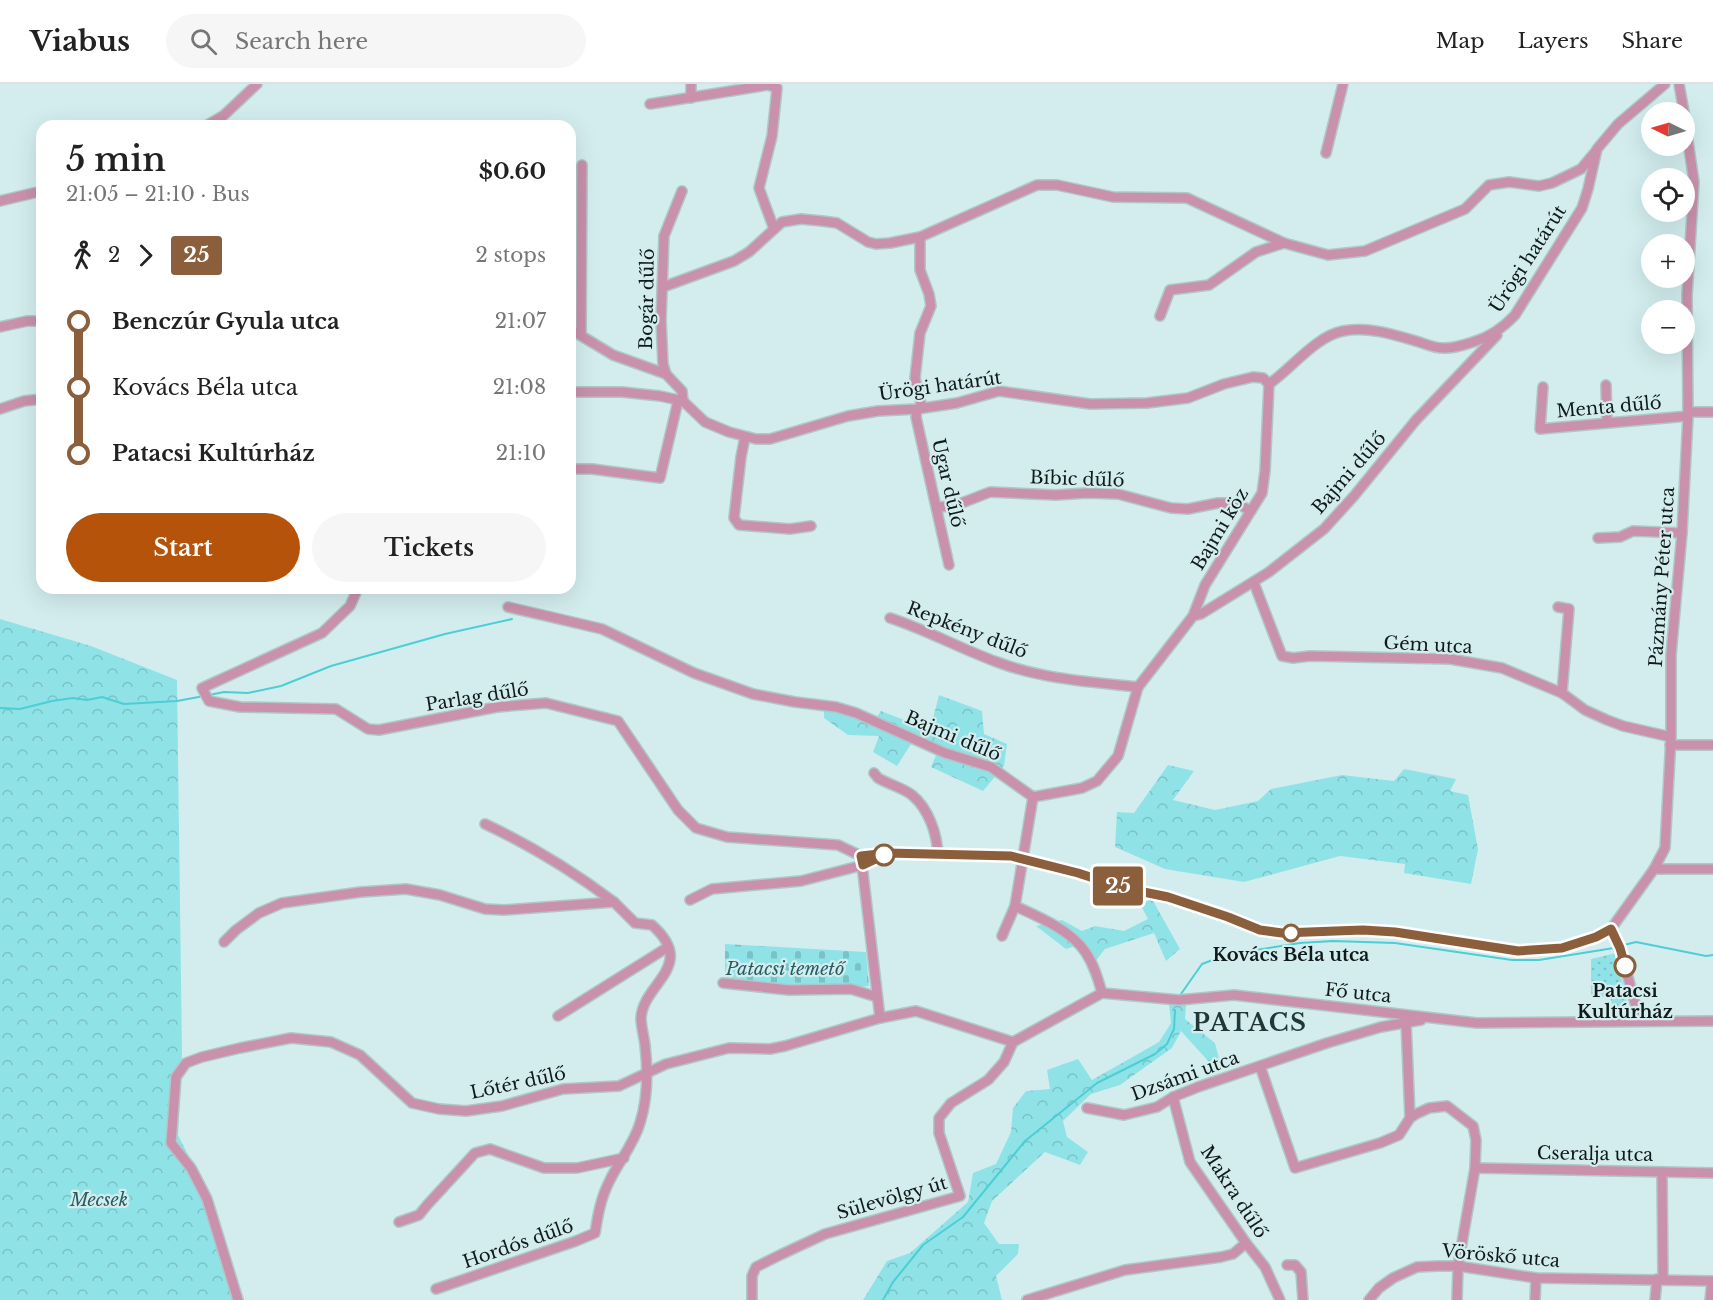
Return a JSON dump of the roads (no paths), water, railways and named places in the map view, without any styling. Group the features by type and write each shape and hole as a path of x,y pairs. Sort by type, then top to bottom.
{"street":[{"path":"216,120 257,84"},
{"path":"691,84 691,98"},
{"path":"1326,153 1343,84"},
{"name":"Ürögi határút","path":"666,374 682,390 680,401 705,422 746,437 770,440 848,416 957,403 999,391 1090,404 1147,403 1188,398 1224,384 1252,377 1263,378 1269,384 1327,337 1341,331 1357,329 1390,333 1444,349 1458,346 1489,337 1505,326 1515,315 1582,208 1597,149 1618,124 1665,84"},
{"name":"Pázmány Péter utca","path":"1680,84 1682,102"},
{"path":"650,104 768,85 774,85 777,88 772,136 759,188 774,229"},
{"path":"663,287 734,261 749,252 782,222 801,219 837,224 868,242 876,244 920,237 1036,185 1057,185 1113,197 1187,198 1284,243 1328,255 1365,251 1464,209 1489,185 1509,182 1539,186 1552,183 1581,169 1597,149"},
{"name":"Pázmány Péter utca","path":"1611,929 1654,869 1665,848 1671,655 1682,533 1688,414 1687,295 1694,182 1690,156"},
{"path":"581,334 582,165"},
{"name":"Bogár dűlő","path":"666,374 661,345 664,236 682,191"},
{"path":"0,201 36,193"},
{"name":"Ugar dűlő","path":"920,237 920,270 929,294 930,306 920,333 915,378 919,408 918,426 949,565"},
{"path":"1160,316 1170,290 1209,285 1256,252 1284,243"},
{"path":"0,327 36,321"},
{"name":"Bajmi dűlő","path":"508,607 602,628 694,673 753,694 836,707 856,713 945,753 991,767 1033,796 1082,788 1097,781 1118,756 1138,687 1193,616 1201,614 1254,583 1324,528 1354,496 1416,420 1505,326"},
{"path":"576,332 613,355 666,374"},
{"name":"Bajmi köz","path":"1193,616 1205,585 1262,493 1269,384"},
{"path":"1606,385 1607,423"},
{"name":"Menta dűlő","path":"1543,387 1540,429 1713,412"},
{"path":"576,393 622,392 660,396 680,401 660,478 576,469"},
{"path":"0,409 36,400"},
{"path":"746,437 741,457 735,518 739,525 790,529 811,526"},
{"name":"Bíbic dűlő","path":"937,507 954,506 990,492 1056,495 1087,493 1118,494 1171,508 1188,509 1218,503 1236,503 1251,511"},
{"path":"1598,538 1620,537 1633,531 1682,533"},
{"name":"Gém utca","path":"1254,583 1282,656 1293,658 1310,656 1450,659 1502,668 1562,693 1585,710 1623,726 1670,741 1713,745"},
{"name":"Parlag dűlő","path":"355,594 350,606 322,633 202,688 209,700 240,707 336,709 368,729 379,730 497,707 546,703 583,711 618,721 678,810 696,828 727,837 838,845 860,857"},
{"path":"1558,607 1569,609 1562,693"},
{"name":"Repkény dűlő","path":"890,618 915,626 997,662 1025,670 1060,679 1138,687"},
{"path":"874,773 878,778 912,795 923,809 931,822 938,855"},
{"path":"1002,936 1015,906 1033,796"},
{"path":"485,824 510,835 583,879 614,902 635,923 652,925 660,932 668,947 558,1016"},
{"path":"690,900 712,889 801,881 860,857 888,853 1011,856 1078,873 1124,888 1168,897 1260,930 1282,933 1363,930 1395,932 1518,951 1562,948 1596,937 1611,929 1620,948 1640,1021"},
{"path":"860,857 880,1018"},
{"path":"1654,869 1713,869"},
{"path":"224,942 259,913 282,903 361,892 406,889 449,898 485,909 504,910 614,902"},
{"path":"1013,1042 1102,993 1093,966 1084,950 1067,934 1015,906"},
{"name":"Hordós dűlő","path":"436,1290 595,1233 600,1203 640,1123 647,1072 641,1017 647,1000 670,965 668,947"},
{"path":"723,982 789,990 851,989 877,997"},
{"name":"Fő utca","path":"1102,993 1179,1000 1234,995 1477,1023 1713,1021"},
{"name":"Lőtér dűlő","path":"238,1300 207,1199 191,1168 171,1143 176,1077 186,1063 202,1057 291,1038 331,1042 360,1055 412,1103 439,1109 466,1111 502,1107 563,1089 619,1086 666,1064 729,1048 770,1049 880,1018 916,1011 1013,1042"},
{"name":"Dzsámi utca","path":"1087,1108 1124,1115 1157,1107 1173,1097 1327,1043 1382,1027 1432,1017"},
{"path":"1406,1022 1410,1118"},
{"name":"Sülevölgy út","path":"752,1300 752,1276 756,1267 780,1255 825,1234 960,1196 939,1133 939,1118 951,1104 988,1080 1004,1062 1013,1042"},
{"path":"1260,1066 1295,1168 1380,1143 1399,1135 1410,1118 1429,1108 1447,1106 1473,1126 1476,1140 1475,1168 1458,1266 1458,1300"},
{"name":"Makra dűlő","path":"1173,1097 1190,1162 1265,1268 1280,1300"},
{"path":"399,1222 420,1215 475,1153 490,1149 544,1168 577,1168 624,1158"},
{"name":"Cseralja utca","path":"1475,1168 1713,1173"},
{"path":"1655,1300 1660,1279 1662,1172"},
{"path":"1027,1300 1125,1270 1233,1254 1246,1244"},
{"path":"1287,1265 1295,1265 1300,1272 1303,1300"},
{"name":"Vöröskő utca","path":"1369,1300 1379,1288 1393,1278 1417,1267 1458,1266 1536,1278 1713,1281"},
{"path":"1535,1300 1536,1278"},
{"path":"1710,1300 1713,1281"}],"waterway":[{"path":"209,695 224,692 248,693 281,686 331,666 445,634 512,619"},
{"path":"0,708 20,709 73,698 87,700 102,697 124,704 177,701 204,696"},
{"path":"1181,994 1202,964 1249,951 1300,943 1333,941 1395,943 1512,960 1539,960 1614,948"},
{"path":"1624,945 1636,942 1706,956 1713,955"},
{"path":"883,1300 893,1282 923,1245 963,1217 1025,1141 1097,1083 1155,1054 1167,1044 1174,1029 1175,1010"}],"place":[{"name":"Kovács Béla utca","path":"1291,933"},
{"name":"Patacsi Kultúrház","path":"1625,966"}],"district":[{"name":"PATACS","path":"1250,1023"}],"park label":[{"name":"Patacsi temető","path":"785,969"},
{"name":"Mecsek","path":"99,1200"}]}
